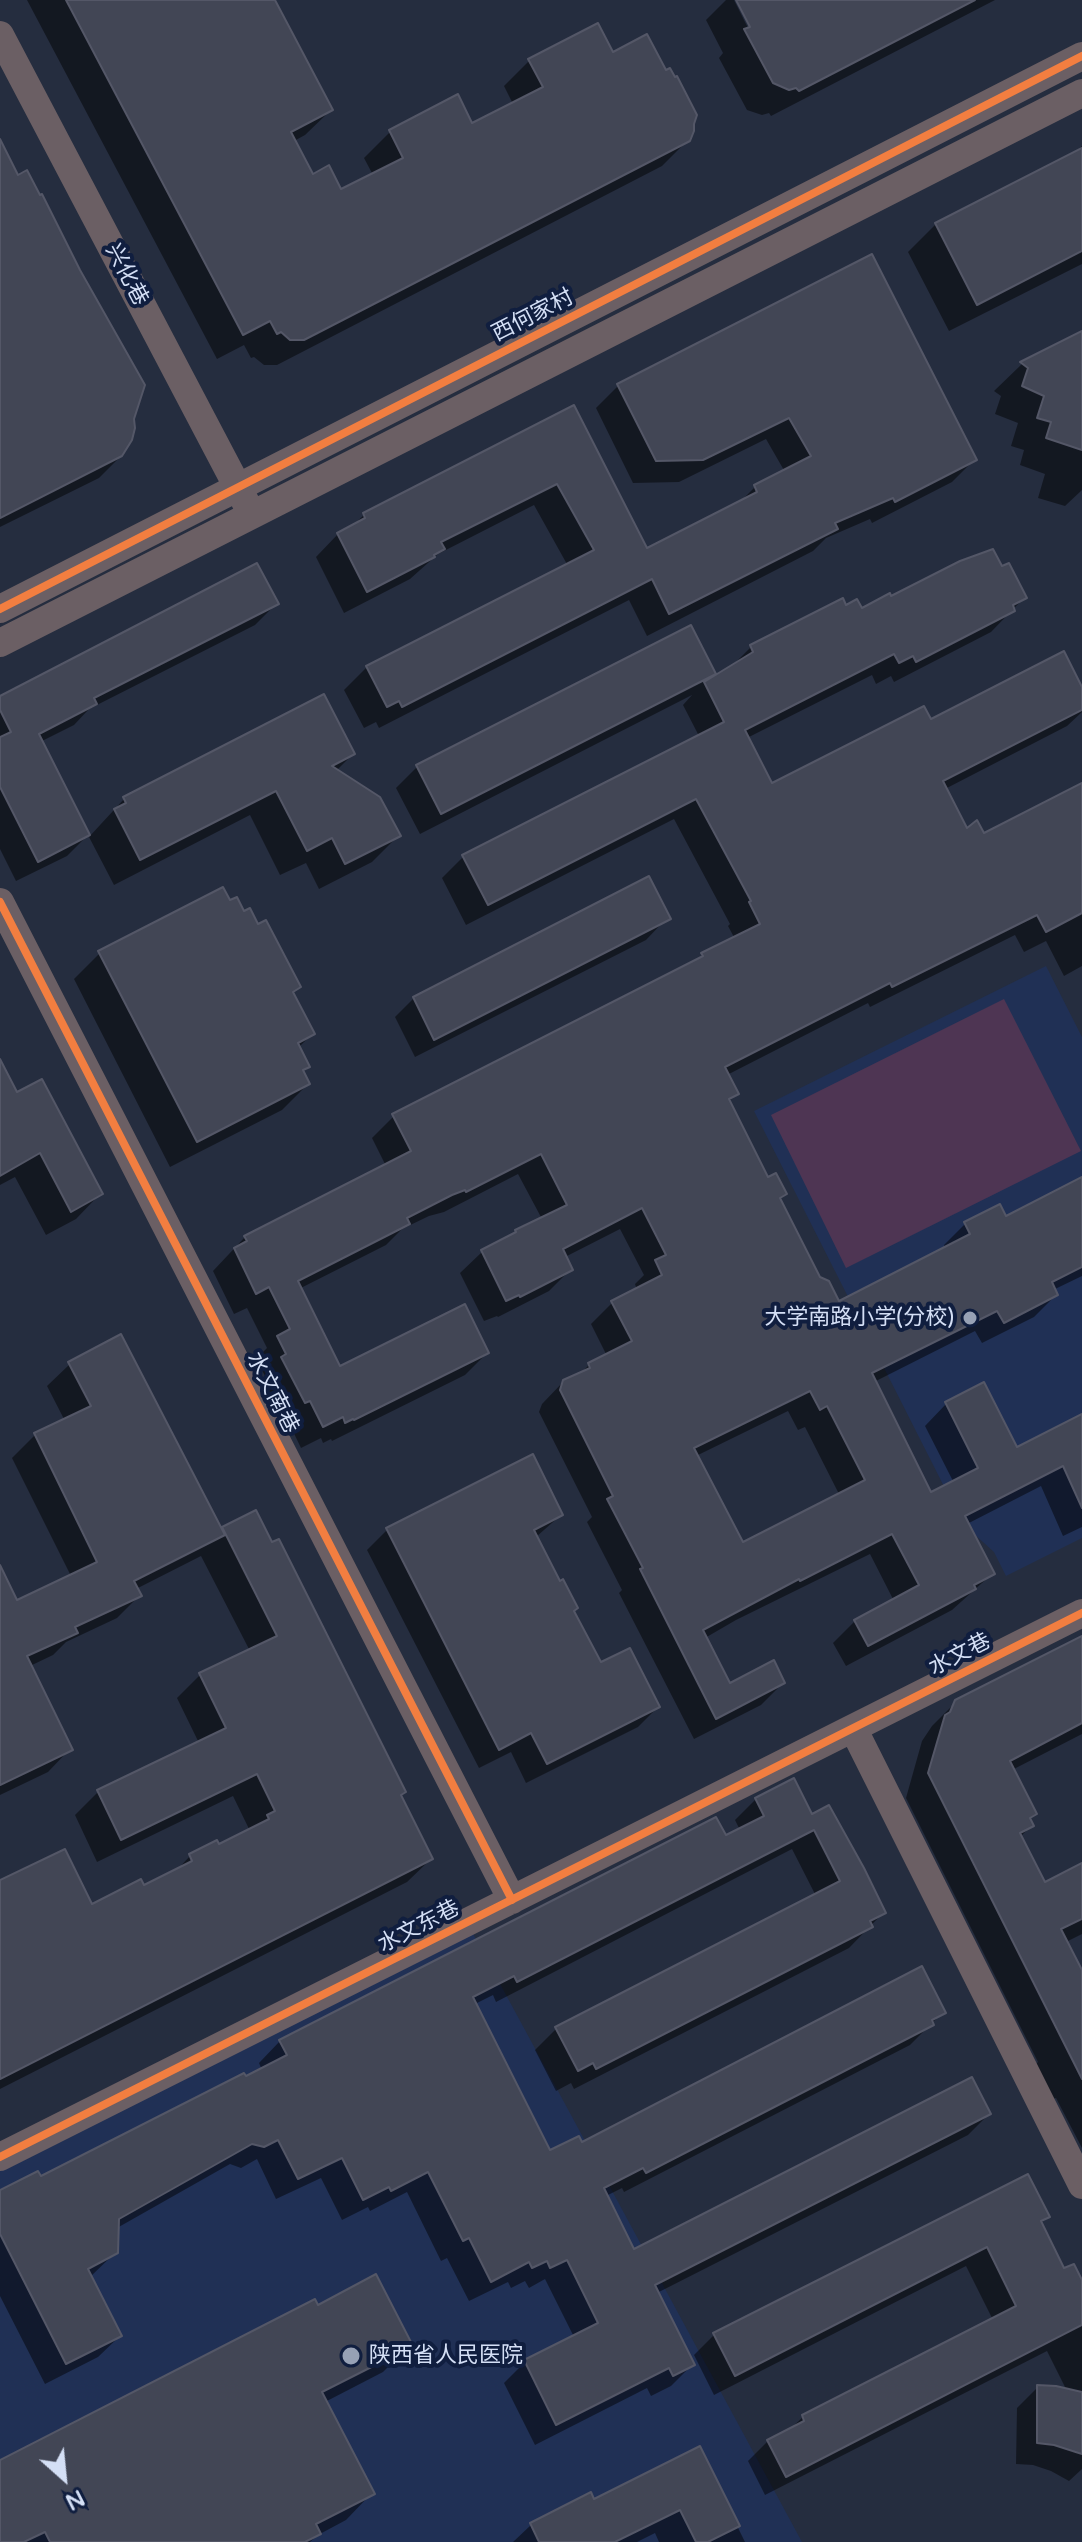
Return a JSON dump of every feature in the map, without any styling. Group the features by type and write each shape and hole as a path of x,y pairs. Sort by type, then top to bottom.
{"street":[{"name":"兴化巷","path":"0,35 252,515"},
{"name":"西何家村","path":"0,609 1082,56"},
{"path":"0,643 1082,93"},
{"name":"水文南巷","path":"0,902 512,1900"},
{"name":"水文巷","path":"854,1730 1082,1613"},
{"path":"854,1730 1082,2185"},
{"name":"水文东巷","path":"0,2157 854,1730"}],"shaded area":[{"name":"大学南路小学(分校)","path":"1046,966 1082,1037 1082,1538 1006,1576 994,1552 963,1524 754,1111"},
{"path":"1004,999 1081,1151 846,1268 771,1115"},
{"name":"陕西省人民医院","path":"472,1932 802,2542 0,2542 0,2171"}],"building":[{"path":"66,0 275,0 333,110 291,132 313,174 329,165 341,189 403,158 389,130 458,94 472,123 543,87 528,59 598,23 613,52 647,34 666,70 670,68 677,76 697,115 694,131 690,141 304,340 290,340 281,332 277,334 270,321 243,335"},
{"path":"736,0 975,0 799,91 773,83 744,29 750,27"},
{"path":"0,139 18,175 27,170 42,194 80,270 145,385 134,419 132,440 122,456 0,518"},
{"path":"1082,148 1082,251 977,305 935,223"},
{"path":"872,254 977,460 895,502 893,498 835,523 838,529 669,614 652,579 402,707 399,701 387,707 366,666 594,550 557,484 441,542 445,549 435,557 367,592 337,533 365,518 363,513 574,405 647,548 757,492 754,485 811,456 789,418 703,460 656,461 617,384"},
{"path":"1082,331 1082,450 1046,438 1051,422 1037,418 1044,396 1022,386 1028,368 1020,362"},
{"path":"993,549 1002,566 1009,563 1027,598 1013,605 1015,611 916,662 913,656 899,663 894,654 745,730 772,783 924,706 931,719 1064,651 1082,687 1082,710 943,781 967,828 977,820 984,833 1082,783 1082,913 1046,932 1037,915 892,987 890,983 725,1067 739,1094 729,1099 768,1177 776,1173 787,1194 780,1198 820,1277 829,1281 839,1301 970,1234 964,1222 1000,1204 1006,1216 1082,1177 1082,1267 1052,1282 1058,1295 1004,1323 997,1311 872,1373 931,1492 978,1468 945,1402 984,1382 1017,1447 1082,1414 1082,1508 1063,1466 965,1516 995,1574 974,1585 976,1589 868,1646 854,1620 919,1585 892,1534 703,1630 730,1683 774,1660 785,1683 716,1719 640,1569 643,1568 607,1499 613,1496 560,1390 563,1380 590,1368 588,1363 632,1341 611,1301 662,1275 655,1260 666,1255 642,1208 563,1249 573,1270 506,1301 481,1250 567,1205 541,1154 407,1218 410,1224 298,1281 340,1366 465,1304 489,1353 354,1420 345,1423 343,1417 323,1427 310,1401 305,1403 281,1357 286,1354 277,1336 290,1329 269,1287 256,1294 234,1248 247,1241 244,1236 411,1151 392,1114 760,924 751,901 696,799 488,905 462,855 724,722 704,682 753,652 750,645 843,598 846,605 857,599 862,608 960,561","holes":["810,1391 820,1410 827,1406 865,1480 743,1542 694,1448"]},
{"path":"257,563 279,604 94,698 97,704 39,734 90,835 38,862 0,787 0,737 11,732 0,710 0,696"},
{"path":"691,625 716,674 441,814 416,765"},
{"path":"324,694 355,754 332,766 380,797 401,836 345,864 332,838 307,851 276,791 140,860 114,809 126,803 123,797"},
{"path":"649,876 671,919 434,1040 413,997"},
{"path":"223,887 230,900 237,897 244,911 250,908 258,924 266,920 301,987 293,992 315,1034 298,1043 310,1067 303,1070 310,1084 197,1142 98,951"},
{"path":"0,1059 17,1092 42,1079 103,1194 71,1212 40,1153 0,1176"},
{"path":"121,1334 225,1535 134,1581 142,1596 75,1627 78,1633 27,1656 73,1750 0,1785 0,1565 17,1600 97,1562 34,1433 91,1406 68,1362"},
{"path":"533,1454 563,1515 534,1530 560,1581 563,1579 578,1608 574,1611 601,1662 630,1648 660,1707 547,1764 531,1733 499,1750 386,1528"},
{"path":"256,1510 272,1542 279,1539 406,1792 401,1795 433,1859 0,2079 0,1880 65,1849 92,1904 141,1879 144,1885 192,1861 189,1854 217,1840 219,1844 269,1819 267,1815 275,1811 257,1774 121,1840 97,1790 226,1728 199,1673 277,1636 222,1527"},
{"path":"1082,1636 1082,1723 1010,1761 1037,1814 1030,1818 1034,1826 1020,1833 1045,1882 1082,1863 1082,1919 1061,1929 1082,1970 1082,2079 928,1773 945,1715 950,1712 955,1700"},
{"path":"794,1778 812,1814 829,1805 864,1868 886,1913 870,1921 873,1927 596,2069 593,2063 578,2071 555,2027 840,1881 814,1830 517,1982 514,1976 473,1997 550,2150 579,2136 582,2142 922,1966 946,2013 932,2020 934,2025 646,2173 643,2168 604,2188 634,2249 972,2077 991,2114 655,2285 695,2365 673,2376 669,2368 556,2425 524,2360 598,2323 567,2260 550,2268 547,2261 532,2268 529,2262 491,2282 469,2238 463,2241 428,2172 391,2191 389,2187 363,2200 342,2158 298,2179 278,2140 264,2147 252,2144 119,2219 118,2253 88,2269 122,2336 66,2364 0,2234 0,2190 38,2171 41,2176 244,2073 246,2076 287,2055 279,2040 716,1817 726,1835 764,1816 755,1798"},
{"path":"1028,2174 1050,2217 1041,2221 1064,2268 1074,2264 1082,2280 1082,2325 786,2477 767,2440 804,2421 802,2415 1016,2306 987,2247 735,2376 713,2333"},
{"path":"376,2274 413,2346 322,2392 375,2494 316,2524 321,2534 305,2542 50,2542 45,2532 24,2542 0,2542 0,2460 315,2299 318,2305"},
{"path":"1037,2385 1082,2392 1082,2454 1037,2443"},
{"path":"700,2446 740,2526 708,2542 696,2542 680,2510 615,2542 539,2542 530,2523 591,2492 594,2499"}],"cycle path":[{"path":"0,609 1082,56"},
{"path":"0,902 512,1900"},
{"path":"0,2157 1082,1613"}],"place":[{"name":"大学南路小学(分校)","path":"970,1318"},
{"name":"陕西省人民医院","path":"351,2356"}]}
